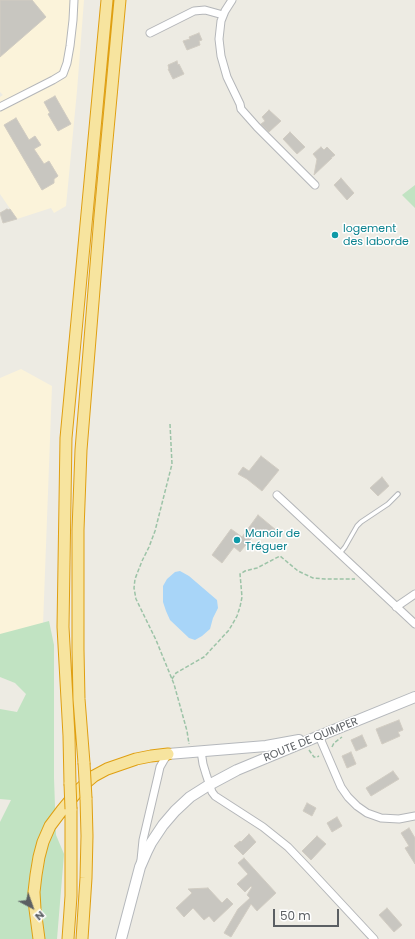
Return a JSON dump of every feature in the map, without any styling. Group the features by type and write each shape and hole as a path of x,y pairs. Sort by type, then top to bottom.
{"highway":[{"path":"68,939 71,896 71,809 63,620 66,438 106,0"},
{"path":"82,939 87,836 84,763 79,699 78,650 78,530 81,450 120,0"},
{"path":"38,939 34,892 38,857 50,826 72,798 94,776 106,769 136,759 168,754"}],"main road":[{"name":"ROUTE DE QUIMPER","path":"121,939 140,867 151,843 168,819 190,797 237,770 415,697"},
{"path":"168,754 266,746 318,736"}],"street":[{"path":"0,107 62,74 67,63 74,20 74,0"},
{"path":"232,0 223,15 219,39 221,56 227,77 241,109 315,185"},
{"path":"150,33 184,15 198,10 209,10 223,15"},
{"path":"277,494 415,624"},
{"path":"396,607 415,594"},
{"path":"318,736 341,787 357,806 367,813 381,818 399,819 415,816"},
{"path":"201,751 209,785 215,796 263,828 288,847 374,939"},
{"path":"140,867 143,840 160,767 168,754"}],"lane":[{"path":"340,553 357,526 388,504 398,494"}],"path":[{"path":"170,424 172,464 155,531 135,578 134,588 136,599 156,640 172,679 187,731 190,752"},
{"path":"172,679 176,673 204,657 229,630 240,607 242,597 240,574 245,570 257,568 280,556 298,570 312,578 341,580 367,578"}],"shaded area":[{"path":"0,0 84,0 66,206 54,213 51,208 17,219 0,194 0,97 3,95 0,92"},
{"path":"21,369 52,386 43,625 0,638 0,378"}],"green space":[{"path":"415,185 415,208 402,195"},
{"path":"49,621 54,645 54,778 56,835 64,854 57,939 0,939 0,822 11,800 0,799 0,709 17,712 26,694 15,683 0,677 0,634"}],"water":[{"path":"180,571 189,576 217,600 218,608 210,629 195,640 189,638 170,620 163,602 163,586 167,579 175,572"}],"building":[{"path":"0,0 32,0 46,17 0,57"},
{"path":"199,33 202,40 199,41 200,45 187,50 183,41 190,39 189,37"},
{"path":"177,61 184,74 173,79 168,69 168,65"},
{"path":"55,96 71,124 58,131 48,114 50,113 44,102"},
{"path":"269,110 281,121 269,132 261,124 265,121 262,117"},
{"path":"16,118 29,140 35,136 41,145 34,149 44,164 49,161 58,176 54,179 54,183 42,190 4,125"},
{"path":"290,132 305,147 297,154 283,139"},
{"path":"321,147 324,150 327,147 335,155 314,175 317,159 313,154"},
{"path":"341,178 354,193 347,200 334,185"},
{"path":"10,209 17,219 3,223 0,213"},
{"path":"261,456 279,470 262,491 238,474 243,467 249,471"},
{"path":"382,477 389,486 378,496 370,488"},
{"name":"Manoir de Tréguer","path":"258,515 276,530 269,538 263,533 255,534 240,552 234,547 222,563 212,555 231,529 242,537"},
{"path":"399,720 403,730 398,732 400,736 382,744 376,729"},
{"path":"362,735 367,746 356,751 351,740"},
{"path":"351,752 356,764 347,768 342,756"},
{"path":"393,771 399,779 371,796 366,788"},
{"path":"307,803 316,808 312,816 303,811"},
{"path":"337,817 342,826 332,832 327,823"},
{"path":"409,828 415,838 415,864 405,848 409,846 401,833"},
{"path":"249,834 256,842 243,855 234,846 240,841 241,842"},
{"path":"317,836 326,844 311,860 302,851"},
{"path":"244,858 276,893 257,911 251,904 231,937 224,933 238,909 250,898 247,895 252,887 251,886 245,892 237,884 248,874 238,863"},
{"path":"208,888 222,903 227,898 233,904 214,922 209,916 204,920 193,908 184,917 176,908 192,893 188,889"},
{"path":"387,908 402,925 394,932 379,915"}],"place":[{"name":"logement des laborde","path":"335,235"},
{"name":"Manoir de Tréguer","path":"237,540"}]}
